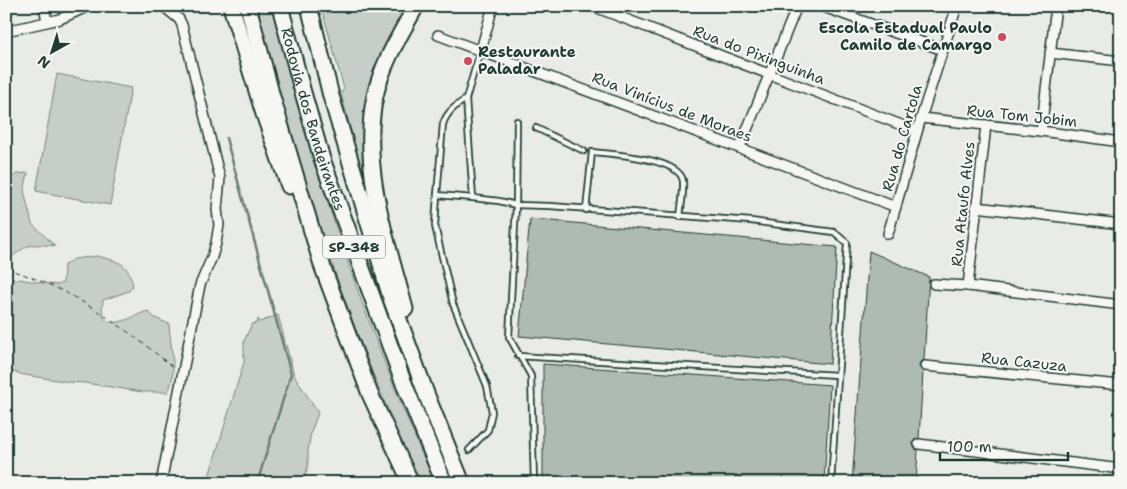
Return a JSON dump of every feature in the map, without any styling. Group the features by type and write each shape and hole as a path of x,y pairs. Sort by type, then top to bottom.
{"highway":[{"path":"231,6 287,182 323,268"},
{"name":"Rodovia dos Bandeirantes","path":"248,6 272,97 323,268 370,394 411,483"},
{"name":"Rodovia dos Bandeirantes","path":"280,6 322,159 401,376 444,483"},
{"path":"308,6 332,96 392,301 462,483"},
{"path":"416,6 385,65 375,95 369,151 379,210 427,396"}],"street":[{"path":"44,6 47,21"},
{"path":"6,31 60,19 89,6"},
{"path":"161,483 200,284 216,243 219,225 217,209 220,178 182,25 179,19 163,6"},
{"path":"481,50 494,6"},
{"name":"Rua do Pixinguinha","path":"592,6 917,130"},
{"path":"740,147 768,73 797,6"},
{"path":"821,6 943,50"},
{"name":"Rua do Cartola","path":"888,234 917,130 957,6"},
{"path":"1041,130 1056,6"},
{"name":"Rua Vinícius de Moraes","path":"438,34 896,207"},
{"path":"1050,53 1121,61"},
{"name":"Rua Tom Jobim","path":"921,118 1041,130 1121,142"},
{"name":"Rua Ataufo Alves","path":"968,286 986,126"},
{"path":"976,207 1121,224"},
{"path":"934,284 968,286 1121,305"},
{"name":"Rua Cazuza","path":"925,366 1121,385"},
{"path":"919,444 1121,469"}],"lane":[{"path":"473,198 466,99 481,50"},
{"path":"466,99 454,107 446,116 444,124 435,226 454,304 487,386 492,412 488,430 469,450"},
{"path":"517,121 516,205 509,337 530,376 534,483"},
{"path":"536,128 584,151"},
{"path":"586,210 592,152 651,160 677,172 683,181 680,217"},
{"path":"437,195 499,201 516,205 751,221 834,232 847,243 831,483"},
{"path":"518,356 837,375"}],"path":[{"path":"6,269 27,274 55,286 80,301 140,340 182,375"}],"shaded area":[{"path":"256,6 272,6 305,128 343,248 386,367 435,483 419,483 349,311 297,157"},
{"path":"321,6 409,6 365,122 362,172 341,93 344,89"},
{"path":"57,74 131,88 110,205 36,191"},
{"path":"28,173 24,191 32,224 55,246 28,246 7,261 6,186 16,174"},
{"path":"97,256 122,264 131,278 133,286 129,291 103,300 102,312 105,319 110,322 124,321 147,311 155,318 169,324 173,376 168,392 143,392 69,382 6,370 6,277 56,285 63,283 64,265 74,259"},
{"path":"278,315 294,375 318,413 311,432 308,466 303,483 207,483 244,362 244,341 252,324 257,323 258,319 260,322"}],"building":[{"path":"530,219 837,247 830,364 519,336"},
{"path":"869,251 929,277 924,360 920,362 919,366 923,372 919,438 914,440 913,444 915,449 918,450 916,483 852,483"},
{"path":"543,364 830,385 824,483 543,483"}],"waterway":[{"path":"226,138 291,374 257,483"}],"place":[{"name":"Escola Estadual Paulo Camilo de Camargo","path":"1002,37"},
{"name":"Restaurante Paladar","path":"468,61"}]}
